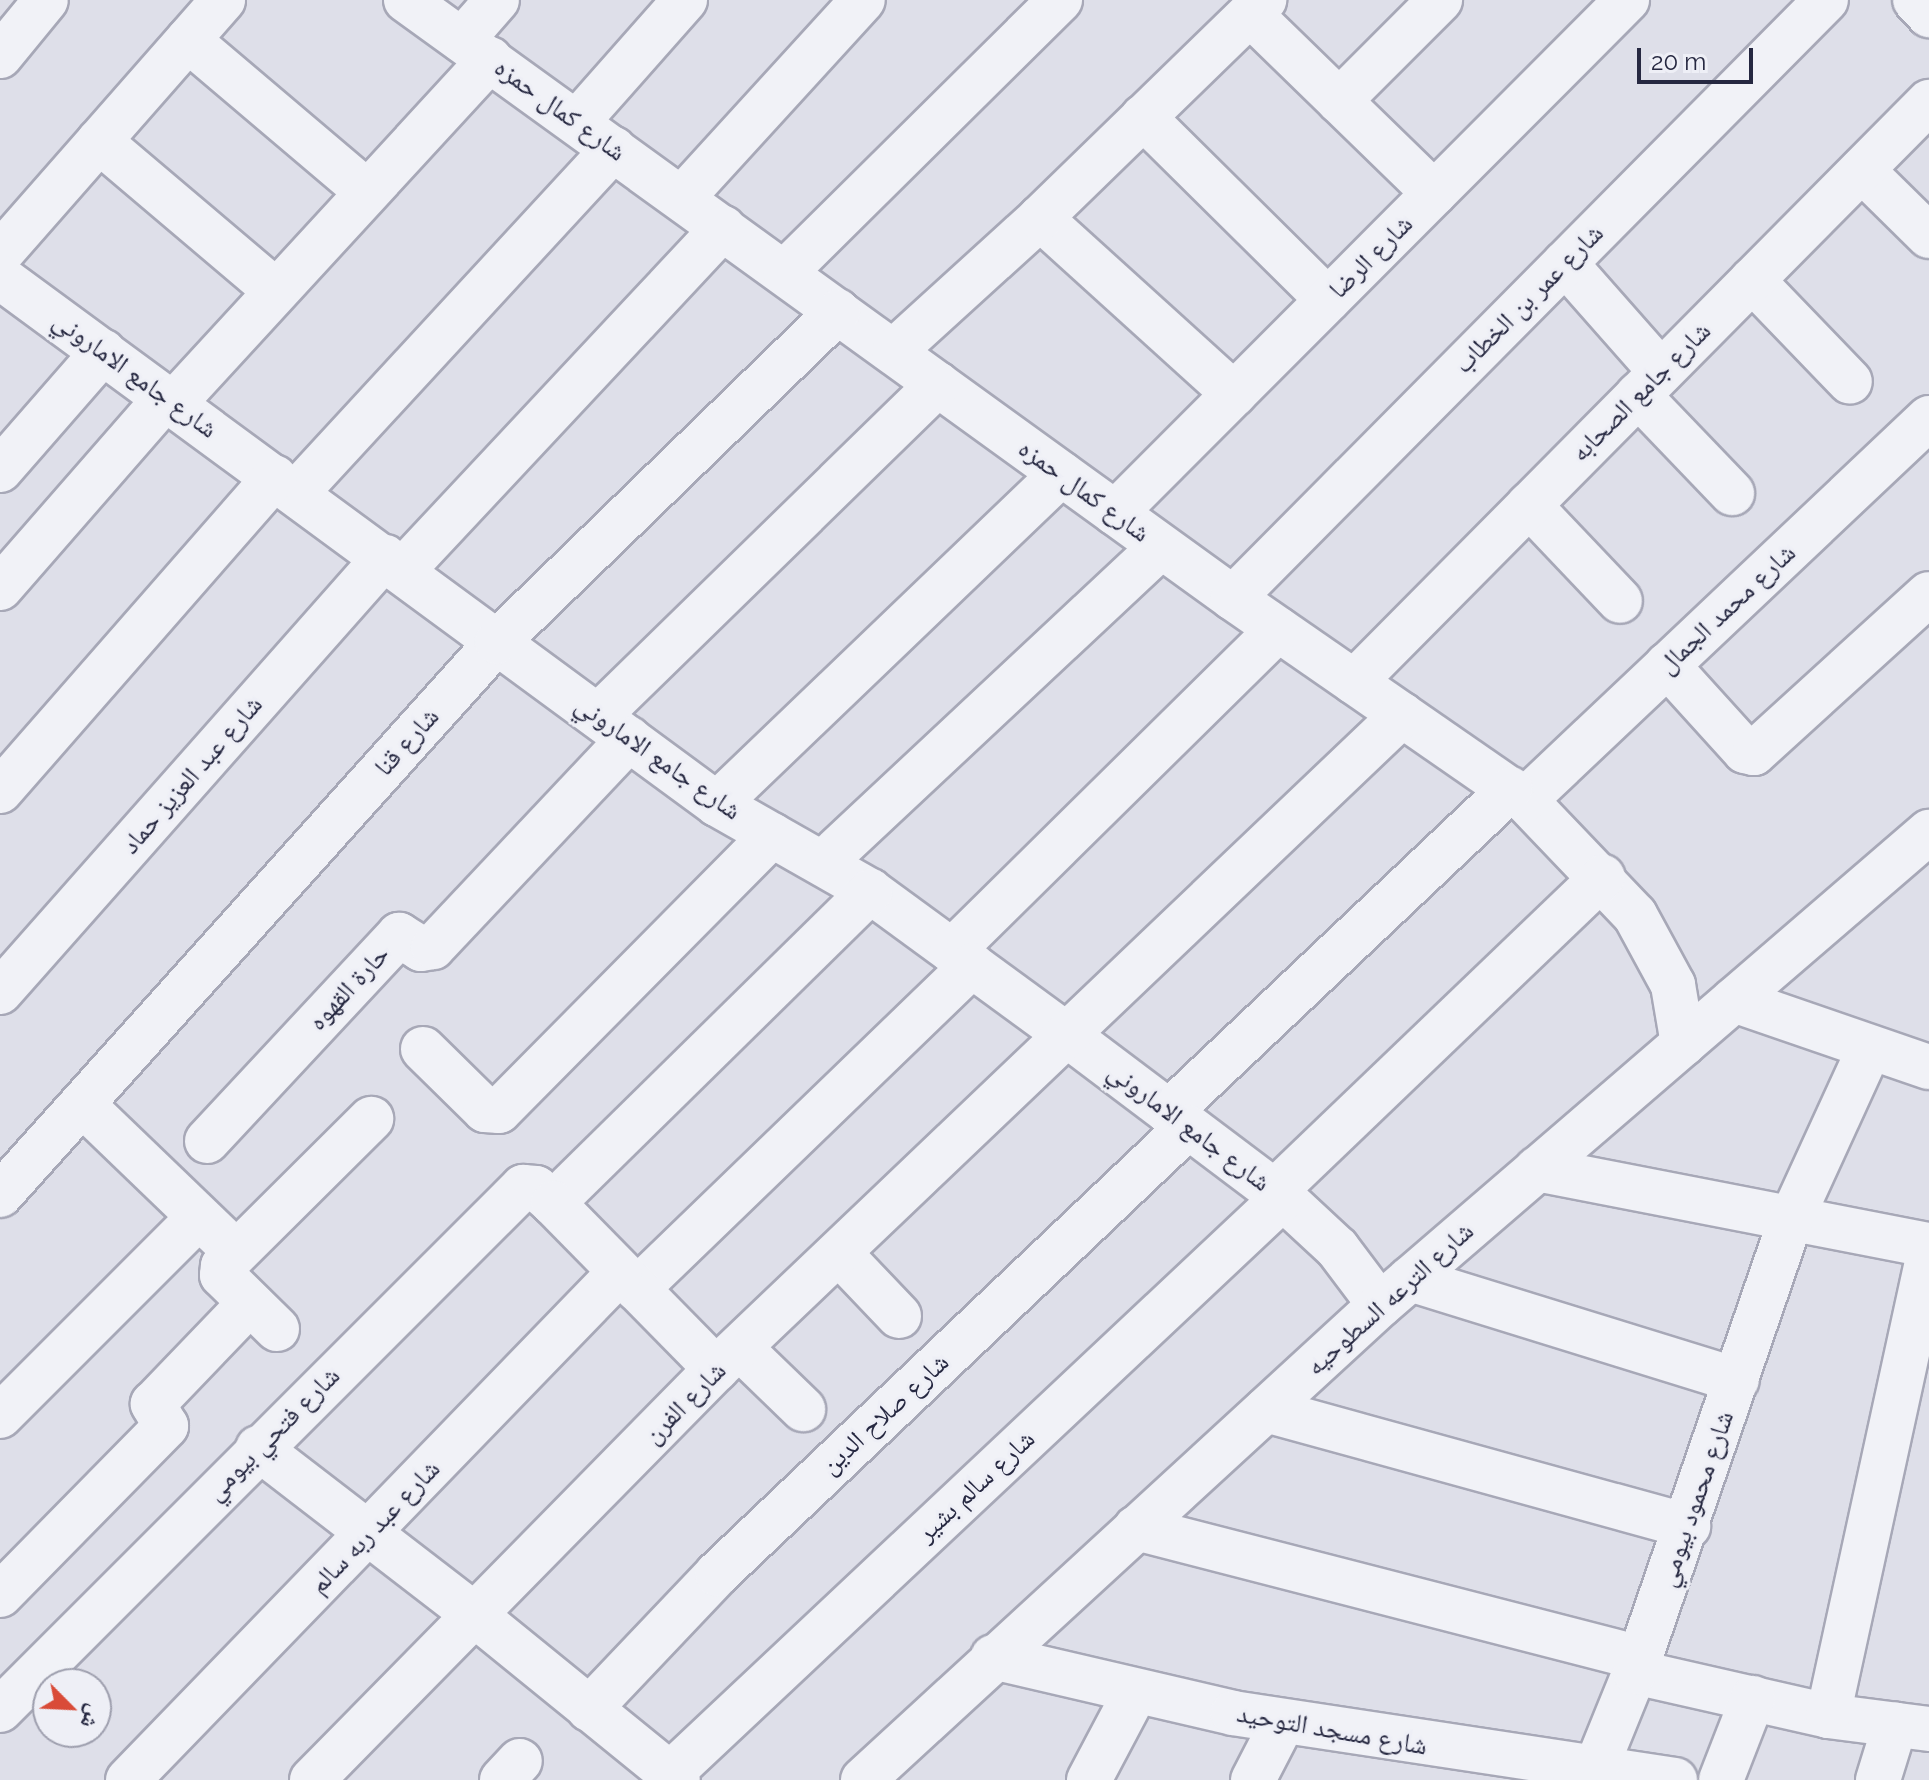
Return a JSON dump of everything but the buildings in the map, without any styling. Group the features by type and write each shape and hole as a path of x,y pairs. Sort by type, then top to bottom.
{"street":[{"path":"0,56 46,0"},
{"path":"0,254 223,0"},
{"name":"شارع كمال حمزه","path":"406,0 1161,547 1518,794 1603,877 1635,915 1673,985 1683,1044"},
{"path":"0,588 170,401 367,192 476,49 497,0"},
{"path":"577,122 685,0"},
{"path":"682,198 863,0"},
{"path":"785,272 1060,0"},
{"path":"1339,101 1440,0"},
{"name":"شارع الرضا","path":"1115,513 1627,0"},
{"name":"شارع عمر بن الخطاب","path":"1233,598 1826,0"},
{"path":"1915,0 1929,15"},
{"path":"894,351 1040,218 1257,7 1339,101 1434,193"},
{"path":"188,40 367,192"},
{"name":"شارع جامع الصحابه","path":"1354,682 1929,102"},
{"path":"1143,117 1328,300"},
{"path":"99,141 276,291"},
{"path":"0,791 286,484 614,149"},
{"path":"1862,170 1929,236"},
{"path":"1040,218 1234,394"},
{"name":"شارع عبد العزيز حماد","path":"0,992 393,564 723,228"},
{"path":"1565,263 1732,493"},
{"name":"شارع جامع الاماروني","path":"0,277 286,484 717,804 824,862 870,891 1279,1194 1337,1248 1395,1292"},
{"path":"1752,280 1850,382"},
{"name":"شارع قنا","path":"0,1195 497,642 838,311"},
{"path":"0,470 103,352"},
{"path":"614,728 938,384"},
{"name":"شارع محمد الجمال","path":"1179,1120 1518,794 1667,665 1929,418"},
{"path":"717,804 1061,474"},
{"path":"1529,505 1620,601"},
{"path":"824,862 1161,547"},
{"path":"1667,665 1745,751 1754,753 1929,594"},
{"name":"شارع عبد ربه سالم","path":"128,1780 369,1535 962,958 1278,629"},
{"name":"شارع الفرن","path":"312,1780 728,1358 1402,715"},
{"name":"حارة القهوه","path":"207,1141 399,935 421,949 433,947 614,728"},
{"name":"شارع الترعه السطوحيه","path":"863,1780 993,1657 1395,1292 1929,832"},
{"path":"423,1049 485,1110 499,1111 772,835"},
{"name":"شارع سالم بشير","path":"674,1777 1603,877"},
{"path":"803,1409 728,1358 629,1280 553,1203 870,891"},
{"path":"1734,1000 1929,1067"},
{"name":"شارع محمود بيومي","path":"1582,1775 1600,1758 1638,1665 1790,1222 1870,1047"},
{"path":"82,1104 236,1252"},
{"path":"0,1595 166,1426 153,1404 264,1316 222,1275 223,1266 371,1119"},
{"name":"شارع صلاح الدين","path":"589,1709 717,1574 1179,1120"},
{"path":"1537,1169 1790,1222 1929,1245"},
{"name":"شارع فتحي بيومي","path":"0,1710 519,1189 536,1188 553,1203"},
{"path":"0,1416 199,1217"},
{"path":"839,1253 899,1316"},
{"path":"1828,1716 1929,1253"},
{"path":"1395,1292 1737,1380"},
{"path":"1266,1410 1688,1526"},
{"path":"258,1448 476,1616 674,1777"},
{"path":"1136,1528 1753,1698 1828,1716 1912,1727 1878,1780"},
{"name":"شارع مسجد التوحيد","path":"993,1657 1135,1693 1283,1722 1422,1764 1675,1780"},
{"path":"1089,1780 1135,1693"},
{"path":"1721,1780 1753,1698"},
{"path":"1253,1780 1283,1722"}]}
